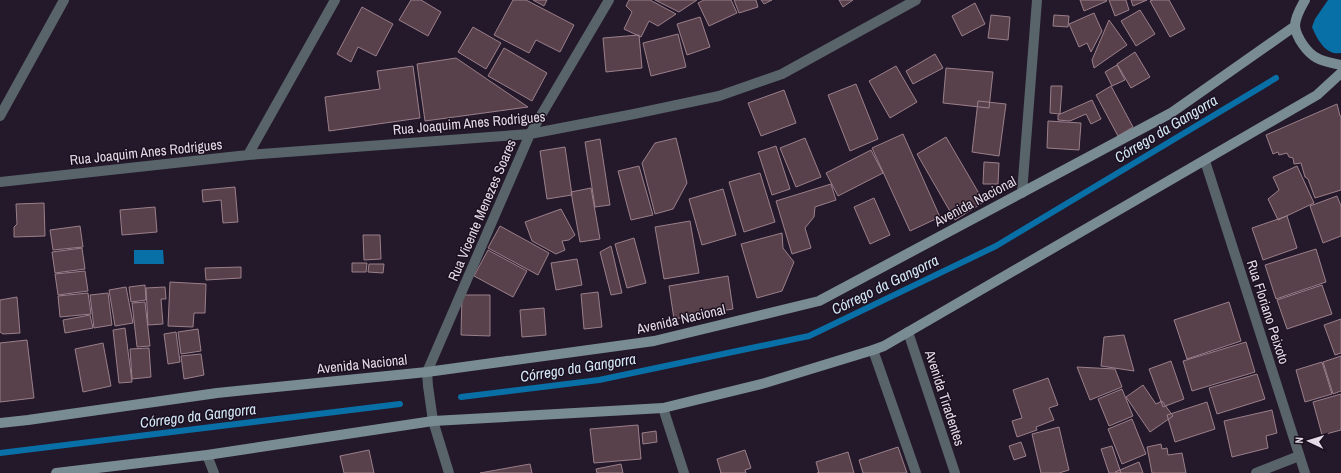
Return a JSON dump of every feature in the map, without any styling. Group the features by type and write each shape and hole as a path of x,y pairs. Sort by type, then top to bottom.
{"street":[{"path":"0,116 64,0"},
{"path":"248,155 335,0"},
{"name":"Rua Vicente Menezes Soares","path":"449,473 432,417 427,372 530,134 609,0"},
{"name":"Rua Joaquim Anes Rodrigues","path":"0,182 248,155 530,134 634,114 720,96 775,77 916,0"},
{"path":"1022,193 1037,0"},
{"path":"1305,0 1298,14 1295,26 1300,40 1308,51 1317,58 1341,65"},
{"name":"Avenida Nacional","path":"0,423 217,393 427,372 654,341 819,301 1171,113 1295,26"},
{"path":"56,473 208,455 432,417 663,408 765,383 873,350 884,346 1317,95 1341,73"},
{"name":"Rua Floriano Peixoto","path":"1205,160 1305,473"},
{"name":"Avenida Tiradentes","path":"908,332 955,473"},
{"path":"873,350 916,473"},
{"path":"663,408 684,473"},
{"path":"208,455 214,473"},
{"path":"1256,473 1299,456"}],"water":[{"path":"1328,0 1341,0 1341,53 1331,52 1323,46 1312,27 1315,19"},
{"path":"134,250 163,250 164,264 134,264"}],"building":[{"path":"411,0 421,0 441,12 428,36 399,20"},
{"path":"513,0 526,0 574,25 560,52 536,40 529,53 494,35"},
{"path":"533,0 547,0 544,6"},
{"path":"629,0 650,0 676,14 658,26 649,21 641,37 624,29 632,12 626,6"},
{"path":"655,0 697,0 679,12"},
{"path":"704,0 731,0 737,13 709,26 698,3"},
{"path":"734,0 756,0 758,7 739,13"},
{"path":"761,0 772,0 764,4"},
{"path":"839,0 853,0 843,7"},
{"path":"1080,0 1106,0 1107,1 1084,11"},
{"path":"1109,0 1126,0 1129,10 1115,16"},
{"path":"1131,0 1147,0 1133,6"},
{"path":"1169,0 1185,29 1170,37 1150,1"},
{"path":"975,3 985,24 962,36 952,16"},
{"path":"362,7 393,24 376,56 358,47 351,62 337,54"},
{"path":"1140,10 1155,34 1136,46 1121,21"},
{"path":"1094,13 1102,31 1091,52 1087,43 1079,47 1069,24"},
{"path":"991,15 1010,17 1008,40 988,38"},
{"path":"1054,15 1069,16 1068,27 1053,26"},
{"path":"700,17 710,47 687,55 677,24"},
{"path":"1109,20 1127,45 1094,68 1092,60"},
{"path":"473,27 501,43 486,69 458,52"},
{"path":"678,34 686,67 651,76 643,43"},
{"path":"639,35 642,68 606,72 603,38"},
{"path":"504,48 547,73 532,101 488,76"},
{"path":"1135,52 1150,77 1131,88 1117,64"},
{"path":"935,54 943,68 913,84 906,71"},
{"path":"456,58 528,107 425,121 417,64"},
{"path":"1117,65 1125,80 1112,86 1105,72"},
{"path":"413,66 420,118 329,131 325,97 380,89 377,71"},
{"path":"896,66 917,102 890,118 869,81"},
{"path":"946,68 993,72 989,108 943,103"},
{"path":"856,84 878,139 850,151 828,95"},
{"path":"1051,86 1062,86 1060,114 1050,113"},
{"path":"1111,86 1133,127 1118,136 1096,95"},
{"path":"784,90 796,123 761,136 748,103"},
{"path":"1092,100 1101,119 1091,124 1086,114 1070,121 1058,120 1058,115"},
{"path":"978,101 1006,104 999,156 972,152"},
{"path":"1337,104 1341,116 1341,190 1315,198 1308,179 1305,177 1301,163 1294,164 1293,158 1289,157 1287,153 1279,155 1278,152 1273,154 1266,135"},
{"path":"1048,121 1081,123 1079,150 1047,148"},
{"path":"903,134 940,217 910,231 872,148"},
{"path":"946,137 984,202 955,220 917,154"},
{"path":"676,138 687,183 673,209 655,214 642,163 655,143"},
{"path":"805,138 821,177 796,187 780,148"},
{"path":"600,139 610,205 595,207 585,142"},
{"path":"776,146 790,189 772,195 758,152"},
{"path":"565,147 572,195 547,199 540,151"},
{"path":"871,150 883,173 838,196 826,173"},
{"path":"984,162 999,163 998,184 983,184"},
{"path":"639,166 653,215 631,220 618,171"},
{"path":"1297,166 1314,203 1278,220 1268,199 1279,190 1273,177"},
{"path":"760,173 775,222 744,232 729,182"},
{"path":"831,184 836,200 815,207 814,217 805,228 811,248 792,254 776,201"},
{"path":"235,187 238,222 223,223 221,200 203,202 202,190"},
{"path":"591,188 600,239 580,242 571,192"},
{"path":"723,189 736,235 702,245 689,199"},
{"path":"1337,196 1341,206 1341,236 1323,243 1310,206"},
{"path":"874,198 890,235 870,244 854,207"},
{"path":"44,203 45,236 14,237 14,227 17,224 16,204"},
{"path":"155,207 157,232 122,235 120,210"},
{"path":"561,209 575,235 569,240 562,241 565,250 556,254 532,241 525,222"},
{"path":"1287,216 1297,248 1263,260 1252,228"},
{"path":"690,221 699,273 664,279 655,227"},
{"path":"80,226 83,247 53,250 50,230"},
{"path":"500,226 549,253 538,275 488,248"},
{"path":"782,233 783,248 794,262 782,291 757,298 741,244"},
{"path":"363,235 380,235 381,259 364,260"},
{"path":"634,238 646,283 627,288 615,244"},
{"path":"611,246 622,293 611,295 600,252"},
{"path":"82,248 85,269 55,273 52,252"},
{"path":"1316,249 1326,282 1276,299 1265,265"},
{"path":"488,250 527,271 513,297 474,276"},
{"path":"577,259 582,285 556,290 551,263"},
{"path":"352,263 367,263 366,272 352,272"},
{"path":"369,264 384,264 383,273 368,272"},
{"path":"241,267 241,278 206,280 205,268"},
{"path":"85,271 88,291 58,295 55,274"},
{"path":"728,276 733,309 674,319 669,286"},
{"path":"170,282 206,284 205,313 194,313 193,327 168,326"},
{"path":"145,285 146,300 131,302 129,287"},
{"path":"1322,285 1332,314 1287,329 1277,300"},
{"path":"126,287 133,323 115,326 109,290"},
{"path":"165,287 166,299 161,299 163,324 148,325 146,288"},
{"path":"598,292 602,327 584,329 581,294"},
{"path":"88,293 91,314 60,317 58,296"},
{"path":"108,293 112,325 94,328 90,295"},
{"path":"462,295 490,295 490,336 461,335"},
{"path":"17,297 20,333 3,334 0,332 0,300"},
{"path":"145,302 150,346 137,347 132,303"},
{"path":"1229,302 1241,341 1187,359 1174,320"},
{"path":"544,308 546,335 522,337 520,310"},
{"path":"90,315 93,328 65,333 63,320"},
{"path":"1341,319 1341,353 1335,355 1324,325"},
{"path":"125,328 132,382 119,383 113,330"},
{"path":"198,329 201,351 181,354 178,332"},
{"path":"176,332 180,362 168,364 164,334"},
{"path":"1124,335 1134,371 1101,366 1104,337"},
{"path":"27,340 34,398 0,402 0,343"},
{"path":"1246,342 1255,372 1192,391 1183,361"},
{"path":"103,343 111,386 83,392 75,349"},
{"path":"149,348 151,377 132,379 130,349"},
{"path":"201,354 204,375 184,379 181,356"},
{"path":"1341,356 1341,391 1333,394 1323,362"},
{"path":"1171,361 1184,399 1163,407 1149,369"},
{"path":"1322,362 1332,394 1305,402 1296,370"},
{"path":"1077,367 1115,369 1122,387 1090,400"},
{"path":"1257,374 1265,399 1217,414 1209,388"},
{"path":"1048,378 1058,405 1049,408 1054,420 1036,427 1037,430 1017,437 1012,421 1022,418 1013,390"},
{"path":"1143,385 1156,404 1162,401 1173,416 1150,432 1126,397"},
{"path":"1122,389 1133,416 1109,426 1098,399"},
{"path":"1341,394 1341,430 1322,435 1313,402"},
{"path":"1207,402 1215,429 1175,442 1167,415"},
{"path":"1272,410 1277,433 1266,436 1268,448 1232,457 1224,421"},
{"path":"1132,419 1146,454 1122,464 1108,429"},
{"path":"638,425 641,459 594,463 590,429"},
{"path":"1059,427 1069,470 1059,473 1041,473 1032,434"},
{"path":"656,431 657,442 643,444 642,433"},
{"path":"1021,442 1026,456 1014,460 1009,446"},
{"path":"1161,444 1162,449 1167,448 1168,455 1182,453 1186,473 1152,473 1147,447"},
{"path":"1112,446 1121,473 1109,473 1101,449"},
{"path":"898,447 907,473 863,473 859,460"},
{"path":"369,450 374,473 344,473 340,456"},
{"path":"745,450 751,468 745,470 746,473 721,473 717,459"},
{"path":"848,452 854,473 819,473 816,462"},
{"path":"1139,462 1143,473 1115,472"},
{"path":"530,464 532,473 480,473"},
{"path":"621,464 623,473 597,473 596,469"}],"waterway":[{"name":"Córrego da Gangorra","path":"461,397 599,380 809,336 996,246 1276,78"},
{"name":"Córrego da Gangorra","path":"0,453 400,404"}]}
